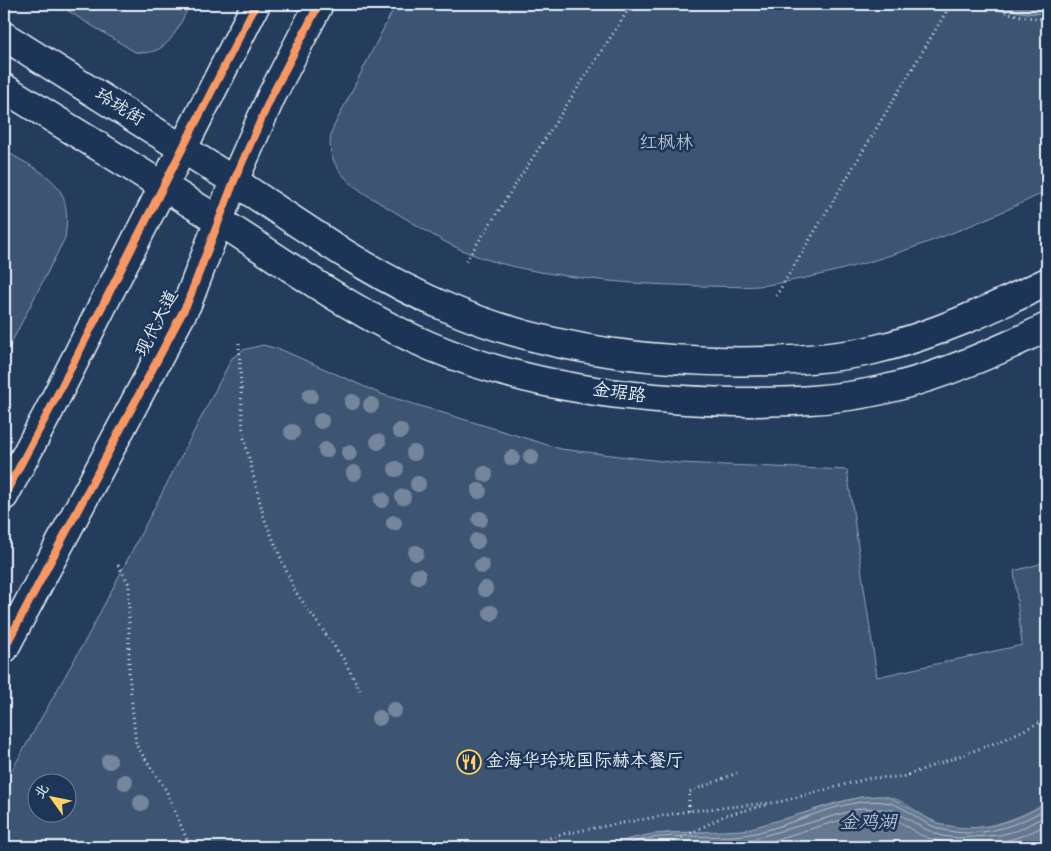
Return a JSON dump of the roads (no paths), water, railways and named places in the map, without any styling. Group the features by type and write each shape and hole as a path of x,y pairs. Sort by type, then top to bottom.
{"main road":[{"path":"4,496 50,411 256,4"},
{"name":"现代大道","path":"4,649 187,304 234,181 272,97 319,4"},
{"name":"玲珑街","path":"4,36 234,181"},
{"path":"4,88 218,220"},
{"path":"234,181 356,260 447,308 528,336 620,354 686,360 752,361 847,355 904,341 958,322 1047,282"},
{"name":"金琚路","path":"218,220 335,296 430,346 517,376 614,394 684,401 752,402 801,401 853,396 925,378 999,350 1047,327"}],"water":[{"path":"997,4 1047,4 1047,13 1021,12"},
{"name":"金鸡湖","path":"883,796 945,825 976,828 1006,822 1047,802 1047,847 613,847 628,839 653,834 744,830 860,797"}],"place":[{"name":"金海华玲珑国际赫本餐厅","path":"469,762"}],"park label":[{"name":"红枫林","path":"666,144"}]}
